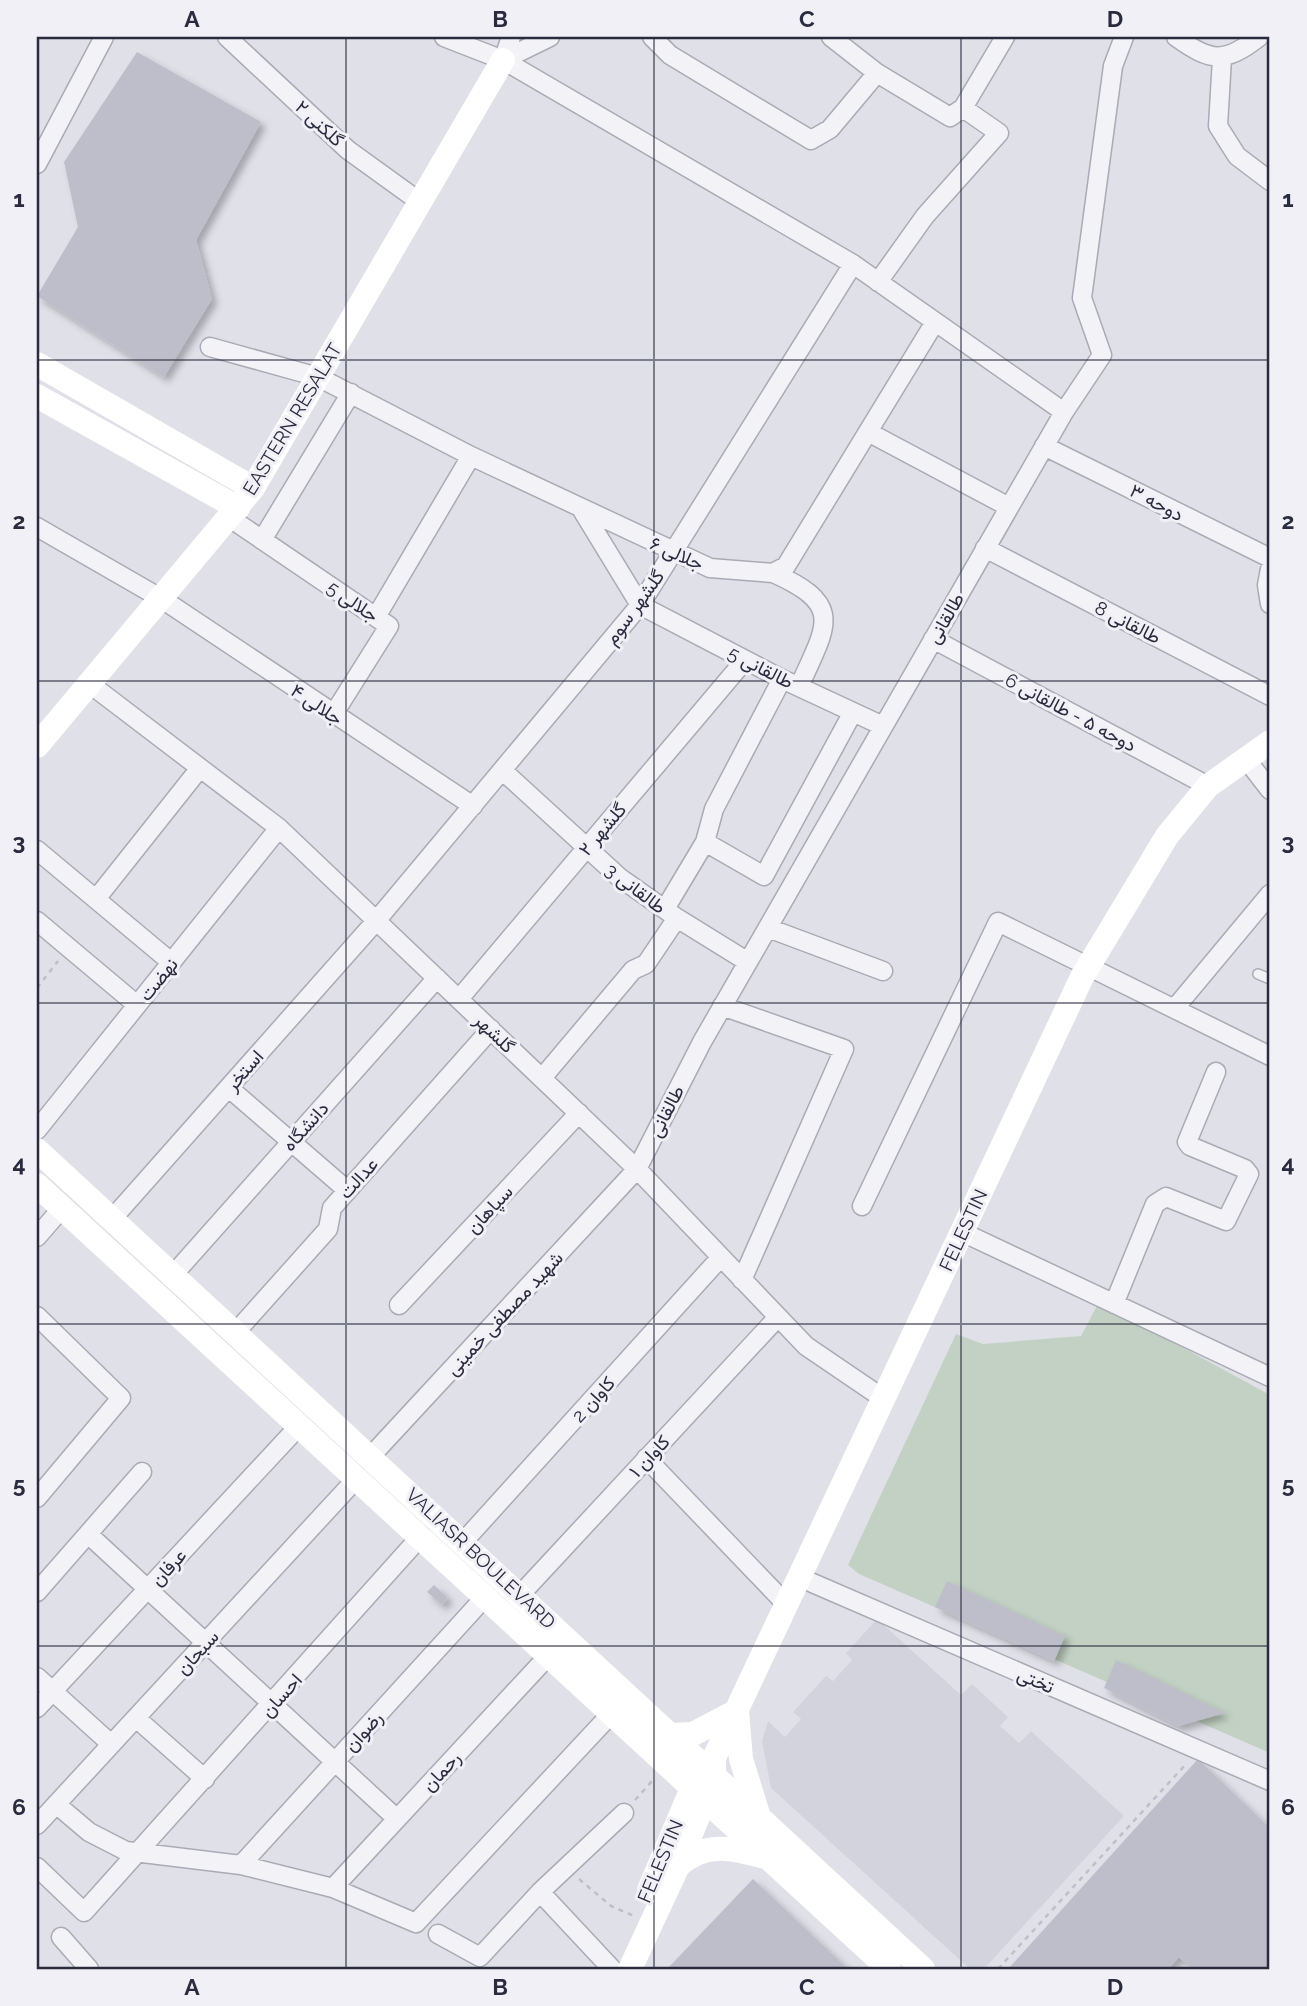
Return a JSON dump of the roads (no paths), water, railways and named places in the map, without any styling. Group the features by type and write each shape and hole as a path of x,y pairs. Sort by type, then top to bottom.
{"main road":[{"name":"EASTERN RESALAT","path":"37,746 253,488 503,60"},
{"path":"37,364 253,488"},
{"path":"37,396 234,513"},
{"name":"FELESTIN","path":"612,1969 737,1712 786,1604 801,1578 1089,965 1167,836 1208,786 1270,743"},
{"name":"VALIASR BOULEVARD","path":"37,1150 464,1541 670,1735 768,1857 889,1969"},
{"name":"VALIASR BOULEVARD","path":"37,1185 612,1713 705,1777 760,1819 923,1969"},
{"path":"670,1735 694,1734 737,1712 743,1768 760,1819"},
{"name":"FELESTIN","path":"630,1969 678,1866 705,1777"},
{"path":"678,1866 690,1855 712,1847 768,1857"}],"street":[{"path":"37,162 104,37"},
{"name":"گلکنی ۲","path":"227,37 348,150 420,202"},
{"path":"444,37 503,60 853,264 1063,412"},
{"path":"503,60 511,37"},
{"path":"503,60 550,37"},
{"path":"652,37 670,55 811,141 830,129 877,73"},
{"path":"831,37 877,73 950,117 963,108 1005,37"},
{"name":"طالقانی","path":"637,1169 748,962 1063,412 1102,355 1082,298 1113,66 1124,37"},
{"path":"1176,37 1199,54 1222,58 1240,52 1259,37"},
{"path":"1222,58 1218,126 1237,156 1270,181"},
{"path":"878,282 925,216 999,133 963,108"},
{"name":"گلشهر سوم","path":"376,921 640,605 853,264"},
{"path":"773,573 786,566 935,322"},
{"name":"جلالی ۶","path":"210,347 317,377 582,510 710,568 773,573"},
{"path":"262,540 351,393"},
{"path":"868,432 1009,507"},
{"name":"دوحه ۳","path":"1044,446 1270,558"},
{"path":"376,617 471,456"},
{"path":"582,510 640,605"},
{"name":"جلالی 5","path":"234,513 262,540 389,626 333,715"},
{"name":"جلالی ۴","path":"37,527 162,599 473,806"},
{"name":"طالقانی 8","path":"985,548 1270,695"},
{"path":"1270,569 1267,585 1270,604"},
{"path":"542,1078 633,970 646,964 705,842 714,808 790,683 821,638 825,621 822,607 813,595 773,573"},
{"name":"طالقانی 5","path":"640,605 790,683 883,726"},
{"name":"دوحه ۵ - طالقانی 6","path":"933,639 1208,786"},
{"name":"گلشهر ۲","path":"459,999 745,660"},
{"name":"گلشهر","path":"90,684 279,828 637,1169 806,1346 884,1399"},
{"path":"705,842 764,876 853,712"},
{"path":"1246,759 1270,790"},
{"path":"96,899 201,768"},
{"name":"طالقانی 3","path":"503,771 585,849 671,914 748,962"},
{"name":"نهضت","path":"37,1130 279,828"},
{"path":"37,850 171,962"},
{"path":"1175,1008 1270,894"},
{"path":"37,921 137,1005"},
{"name":"استخر","path":"112,1219 376,921"},
{"path":"862,1206 998,922 1270,1056"},
{"path":"768,928 883,971"},
{"name":"دانشگاه","path":"173,1275 437,978"},
{"path":"723,1006 844,1049 742,1280"},
{"name":"عدالت","path":"236,1332 328,1229 332,1208 347,1190 491,1029"},
{"path":"1114,1304 1155,1204 1160,1199 1166,1197 1226,1221 1244,1185 1248,1171 1190,1146 1187,1142 1216,1072"},
{"path":"229,1088 347,1190"},
{"name":"سپاهان","path":"398,1305 579,1113"},
{"name":"شهید مصطفی خمینی","path":"371,1456 637,1169"},
{"path":"37,1237 62,1208"},
{"path":"962,1232 1270,1377"},
{"name":"کاوان 2","path":"464,1541 721,1257"},
{"path":"37,1316 121,1398 37,1498"},
{"name":"کاوان ۱","path":"520,1595 778,1317"},
{"name":"عرفان","path":"37,1708 299,1426"},
{"path":"646,1458 786,1604"},
{"path":"37,1592 142,1472"},
{"name":"سبحان","path":"37,1825 357,1478"},
{"path":"88,1534 397,1819"},
{"name":"احسان","path":"37,1867 84,1912 273,1705 421,1536"},
{"name":"تختی","path":"801,1578 1270,1781"},
{"name":"رضوان","path":"241,1865 485,1597"},
{"name":"رحمان","path":"333,1888 549,1654"},
{"path":"37,1677 111,1744"},
{"path":"56,1804 89,1832 126,1851 241,1865 333,1888 416,1923 612,1713"},
{"path":"136,1718 205,1779"},
{"path":"438,1934 480,1957 540,1892 624,1812"},
{"path":"540,1892 612,1969"},
{"path":"61,1937 89,1969"}],"lane":[{"path":"1258,974 1270,979"}]}
